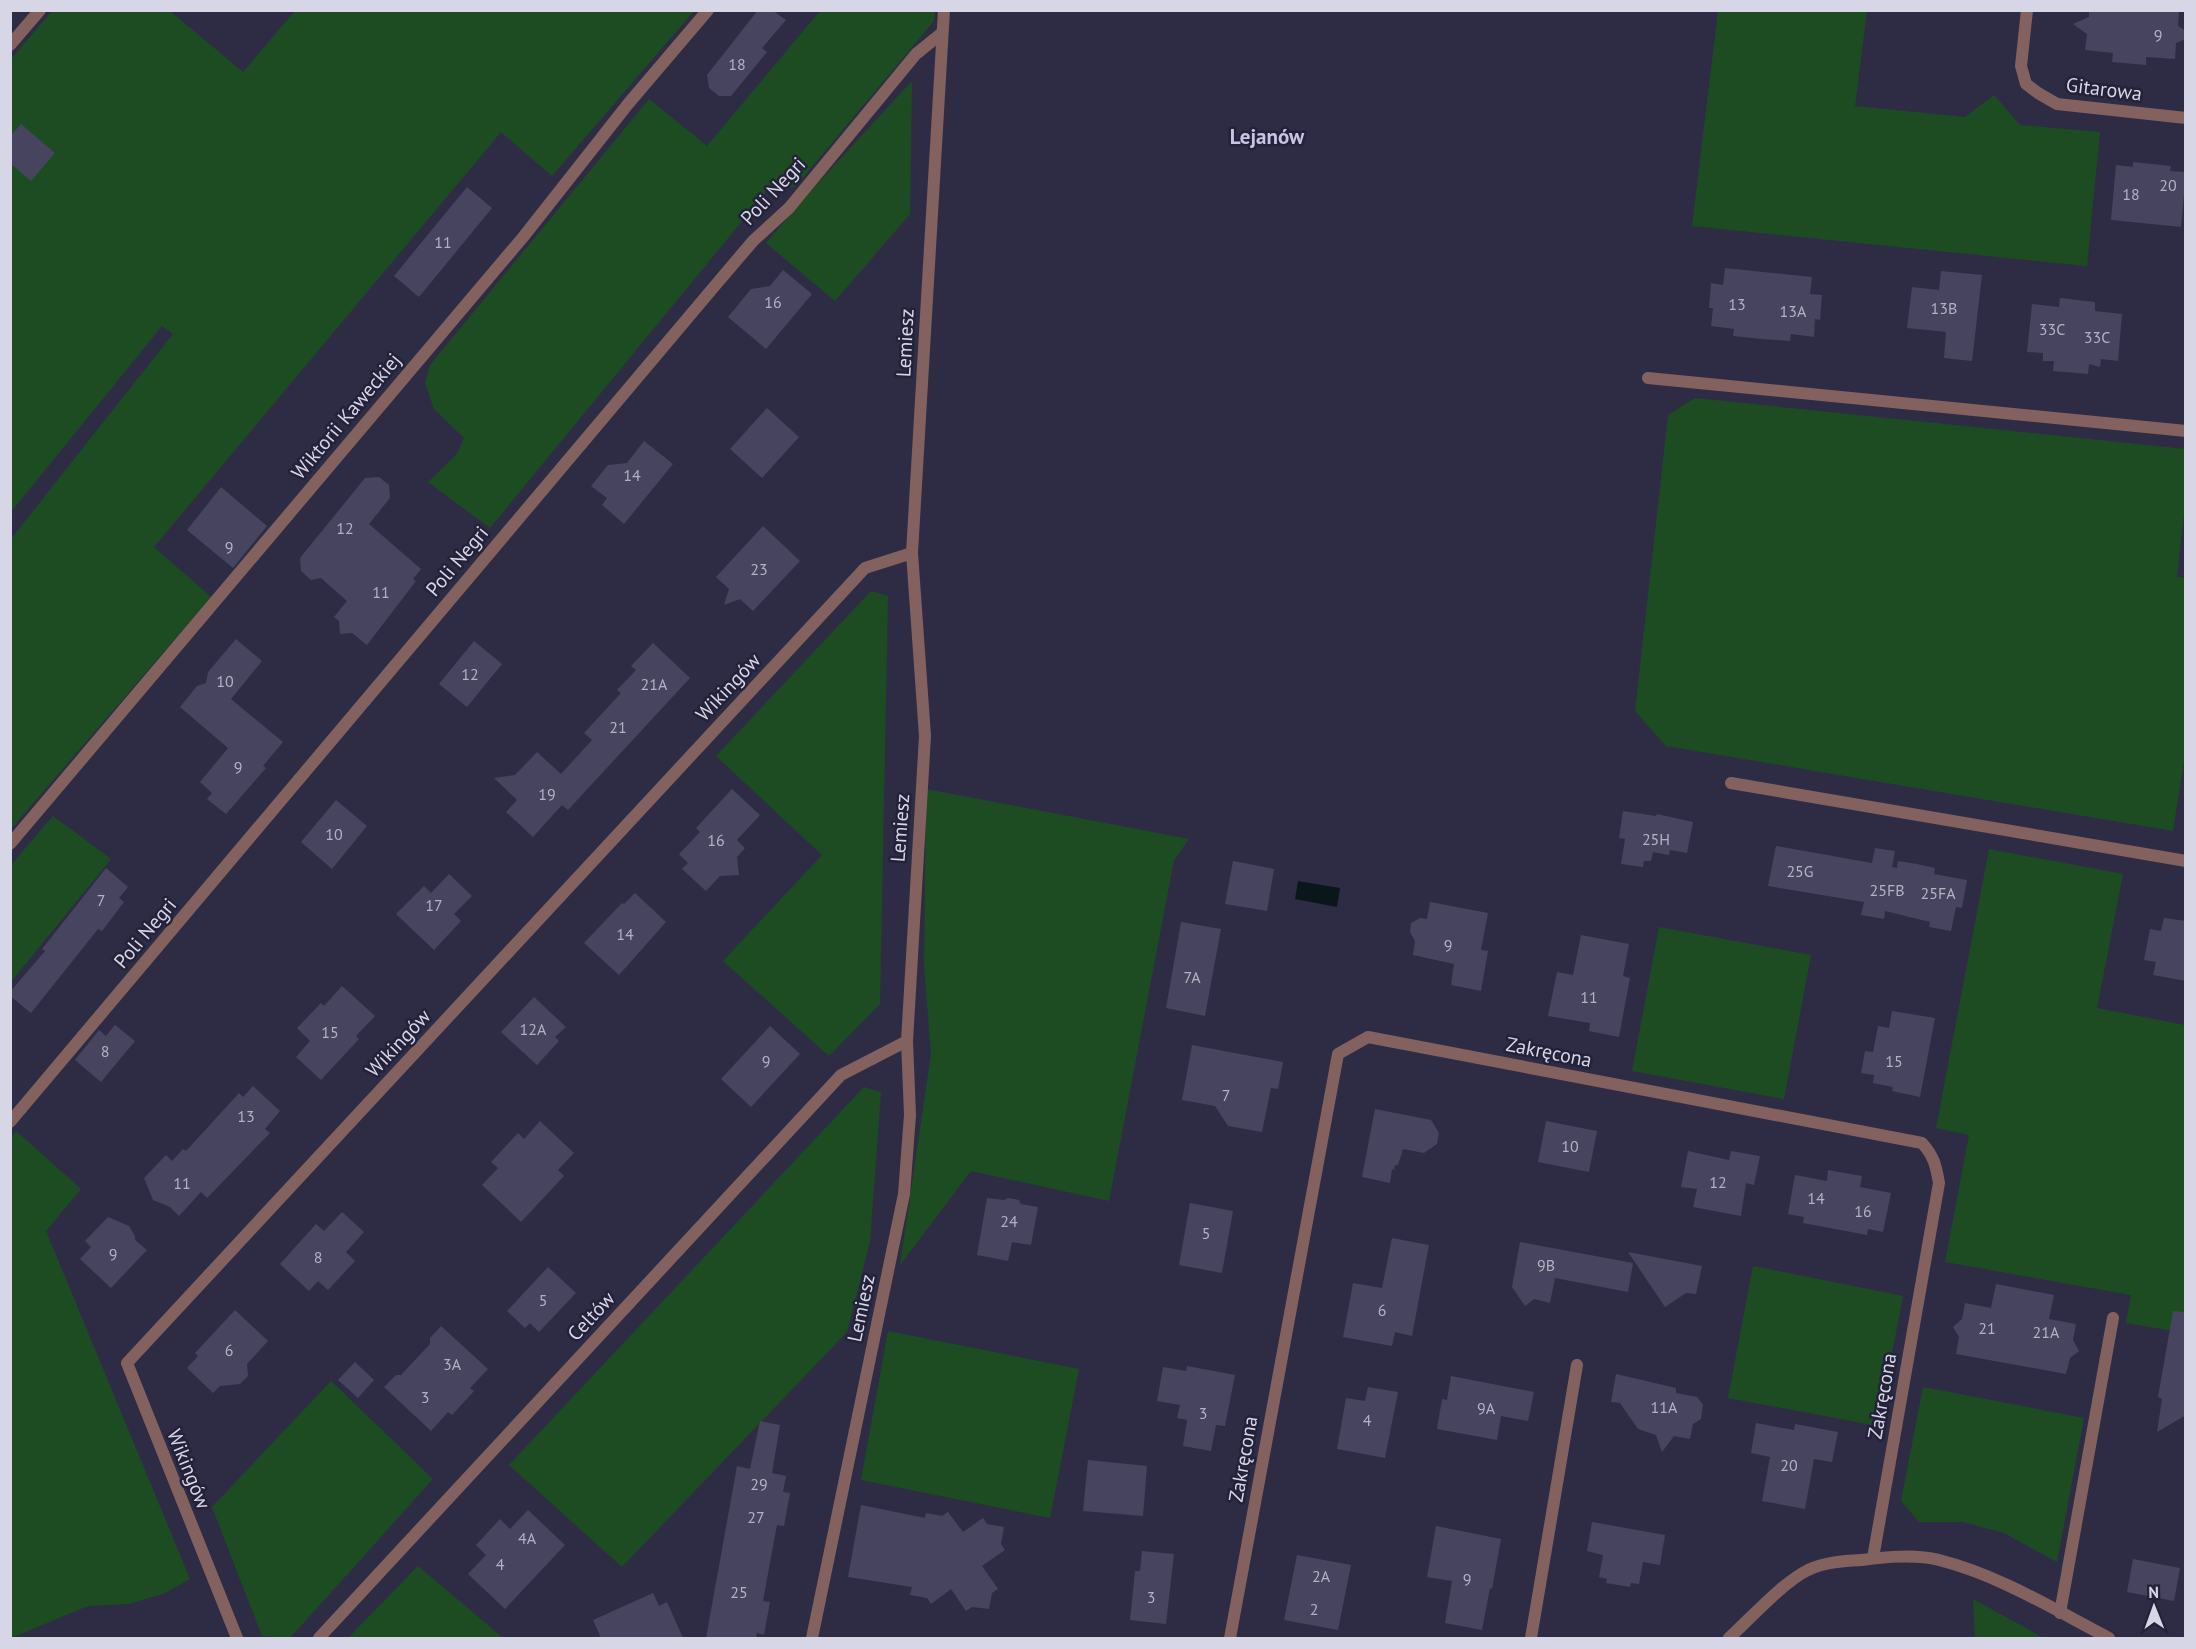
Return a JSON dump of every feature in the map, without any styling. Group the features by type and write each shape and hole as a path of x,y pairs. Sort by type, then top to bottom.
{"street":[{"path":"10,45 40,10"},
{"name":"Wiktorii Kaweckiej","path":"10,844 524,237 628,104 708,10"},
{"name":"Lemiesz","path":"812,1638 904,1194 910,1115 907,1041 926,736 912,553 944,10"},
{"name":"Gitarowa","path":"2027,10 2021,66 2026,84 2038,93 2057,104 2186,118"},
{"name":"Poli Negri","path":"10,1122 753,241 789,208 916,54 942,33"},
{"path":"1648,378 2186,431"},
{"name":"Wikingów","path":"237,1638 127,1364 866,568 912,553"},
{"path":"1731,783 2186,861"},
{"name":"Zakręcona","path":"1230,1638 1338,1054 1368,1037 1922,1143 1931,1153 1939,1183 1873,1558"},
{"name":"Celtów","path":"319,1638 842,1075 907,1041"},
{"path":"2060,1613 2113,1318"},
{"path":"1531,1638 1577,1365"},
{"path":"1729,1638 1793,1580 1809,1570 1831,1563 1905,1557 1937,1560 1997,1581 2109,1638"}],"green space":[{"path":"52,11 170,11 243,72 295,11 694,11 552,176 501,132 154,547 211,597 11,829 11,539 173,334 162,326 11,512 11,59"},
{"path":"820,11 935,11 934,21 795,187 782,188 775,181 490,528 428,482 457,454 464,438 434,409 425,383 430,365 649,99 707,146"},
{"path":"1718,11 1867,11 1855,106 1965,117 1994,95 2020,125 2100,132 2087,266 1692,226"},
{"path":"912,81 910,214 835,301 766,243"},
{"path":"1695,398 2185,449 2185,504 2177,577 2186,578 2185,754 2173,831 1666,746 1635,711 1668,415"},
{"path":"871,591 888,596 880,1004 829,1056 723,961 822,855 716,756"},
{"path":"926,789 1189,839 1174,860 1109,1201 971,1171 900,1265 931,1054 924,966"},
{"path":"53,816 111,859 11,982 11,865"},
{"path":"1989,849 2123,874 2097,1008 2185,1025 2185,1333 2126,1323 2131,1295 1945,1262 1969,1135 1936,1128"},
{"path":"1659,927 1811,955 1784,1099 1632,1071"},
{"path":"864,1087 881,1092 870,1241 847,1332 622,1567 509,1465"},
{"path":"16,1131 81,1189 46,1231 190,1579 165,1593 129,1604 88,1606 11,1638 10,1138"},
{"path":"1753,1266 1903,1296 1878,1426 1728,1398"},
{"path":"888,1331 1079,1369 1050,1518 861,1480"},
{"path":"331,1381 433,1479 290,1638 262,1636 212,1507"},
{"path":"1923,1387 2084,1418 2057,1562 2004,1533 1963,1522 1919,1522 1901,1501"},
{"path":"418,1566 503,1638 348,1638"},
{"path":"1973,1599 2044,1638 1975,1638"}],"shaded area":[{"path":"1298,881 1340,888 1337,907 1295,899"}],"building":[{"path":"758,10 772,10 786,20 762,48 767,52 731,96 719,96 709,88 707,75"},
{"path":"2089,10 2179,10 2178,26 2186,31 2186,39 2176,43 2175,59 2146,57 2146,65 2112,62 2113,53 2085,50 2087,34 2073,24 2089,17"},
{"path":"21,124 55,153 31,181 10,163 10,136"},
{"path":"2133,162 2171,166 2170,171 2186,172 2181,227 2111,220 2116,165 2133,167"},
{"path":"467,187 492,208 419,297 394,276"},
{"path":"1725,268 1812,277 1810,294 1822,295 1820,320 1815,319 1814,337 1791,334 1790,341 1733,336 1734,329 1711,326 1713,308 1709,308 1711,283 1723,285"},
{"path":"783,270 812,294 766,349 728,317 751,289 770,286"},
{"path":"1941,271 1982,275 1972,361 1944,358 1946,332 1907,328 1912,287 1939,290"},
{"path":"2060,298 2095,302 2095,311 2122,314 2118,361 2101,359 2100,367 2089,364 2088,374 2053,371 2054,361 2043,361 2043,353 2027,352 2032,304 2059,307"},
{"path":"767,408 799,437 762,478 730,449"},
{"path":"644,441 673,464 624,524 602,505 607,498 591,486 608,465 627,463"},
{"path":"379,477 389,485 390,498 369,524 421,569 413,579 416,581 367,645 352,633 340,634 339,621 334,617 347,601 321,578 311,580 301,571 300,558 365,478"},
{"path":"221,487 267,526 233,568 187,530"},
{"path":"763,526 800,561 753,611 740,599 724,605 729,589 716,577"},
{"path":"236,639 262,661 231,699 283,742 263,766 266,768 226,814 207,799 212,793 200,782 228,748 180,707 197,686 206,683 208,672"},
{"path":"474,641 502,664 467,707 439,684"},
{"path":"653,643 690,678 568,810 562,805 533,837 506,812 517,800 494,778 515,775 537,752 561,774 592,740 584,733 621,693 617,690 636,670 631,666"},
{"path":"732,789 760,815 737,840 745,848 737,857 739,875 720,876 706,891 682,869 688,863 679,854 700,832 696,828"},
{"path":"336,800 367,826 332,869 301,842"},
{"path":"1623,811 1656,816 1657,814 1693,822 1687,853 1670,850 1669,855 1653,852 1651,861 1644,861 1643,867 1621,864 1625,839 1619,838"},
{"path":"1776,846 1872,863 1875,848 1895,851 1892,867 1897,868 1898,861 1917,864 1935,868 1934,874 1967,880 1962,908 1956,907 1951,931 1929,927 1930,922 1885,911 1884,919 1861,915 1864,902 1768,886"},
{"path":"1233,861 1274,869 1267,911 1225,904"},
{"path":"106,868 128,887 119,898 124,902 102,931 98,929 31,1013 10,996 10,992 45,951 42,949"},
{"path":"449,874 472,896 454,914 461,921 434,950 396,914 424,886 431,893"},
{"path":"635,893 666,922 619,975 584,943 622,903 624,904"},
{"path":"1430,902 1488,913 1481,950 1488,951 1481,991 1451,985 1454,964 1413,955 1415,941 1410,932 1411,923 1420,918 1427,919"},
{"path":"2164,918 2186,921 2186,981 2153,975 2156,962 2144,960 2150,929 2161,931"},
{"path":"1181,922 1221,929 1205,1016 1166,1008"},
{"path":"1581,935 1629,944 1623,976 1630,978 1619,1037 1589,1031 1590,1023 1548,1016 1557,972 1573,975"},
{"path":"342,986 375,1016 356,1036 359,1039 321,1080 296,1057 310,1041 297,1028 321,1003 324,1006"},
{"path":"534,997 566,1027 555,1037 559,1041 537,1065 501,1032"},
{"path":"1892,1011 1935,1018 1920,1097 1892,1091 1893,1087 1873,1083 1874,1075 1861,1073 1865,1051 1873,1052 1878,1026 1889,1028"},
{"path":"115,1025 135,1041 101,1082 75,1060 99,1030 106,1036"},
{"path":"770,1026 800,1054 751,1107 721,1079"},
{"path":"1192,1045 1283,1062 1278,1089 1271,1088 1262,1132 1228,1126 1215,1106 1182,1100"},
{"path":"253,1086 280,1111 265,1129 270,1133 207,1198 201,1192 179,1216 170,1207 153,1200 144,1178 166,1155 172,1161 183,1149 186,1151 239,1093 243,1097"},
{"path":"1375,1109 1431,1120 1439,1133 1437,1144 1424,1153 1403,1149 1398,1165 1395,1165 1394,1170 1392,1169 1390,1183 1362,1177"},
{"path":"540,1121 574,1153 558,1170 564,1176 521,1222 482,1185 498,1168 491,1162 518,1133 524,1139"},
{"path":"1546,1121 1597,1131 1589,1172 1538,1162"},
{"path":"1688,1151 1729,1160 1731,1151 1760,1156 1754,1185 1746,1183 1741,1216 1693,1207 1697,1189 1681,1187"},
{"path":"1828,1170 1862,1176 1860,1187 1891,1193 1883,1232 1868,1229 1867,1235 1803,1223 1804,1217 1788,1214 1795,1175 1827,1181"},
{"path":"987,1198 1004,1200 1008,1198 1019,1200 1021,1204 1038,1207 1031,1245 1012,1242 1008,1261 977,1255"},
{"path":"1190,1203 1233,1211 1222,1273 1179,1265"},
{"path":"342,1212 364,1232 346,1252 355,1261 328,1290 318,1281 309,1291 280,1264 316,1224 324,1231"},
{"path":"108,1217 129,1226 135,1240 147,1250 111,1288 80,1259 91,1247 85,1241"},
{"path":"1392,1238 1429,1245 1412,1336 1395,1332 1392,1346 1343,1337 1353,1283 1382,1288"},
{"path":"1520,1242 1633,1263 1628,1292 1555,1278 1550,1303 1534,1299 1525,1306 1512,1287"},
{"path":"1628,1252 1702,1266 1696,1294 1686,1293 1665,1307"},
{"path":"548,1267 576,1293 539,1332 530,1323 525,1328 507,1311"},
{"path":"1996,1284 2054,1295 2049,1319 2076,1324 2073,1340 2079,1351 2070,1358 2066,1374 1956,1354 1959,1337 1953,1327 1962,1319 1965,1303 1991,1308"},
{"path":"235,1310 268,1341 247,1364 248,1376 240,1384 220,1386 213,1393 187,1368 198,1356 195,1353"},
{"path":"2173,1311 2186,1312 2186,1415 2157,1432 2162,1399 2158,1397"},
{"path":"441,1326 488,1369 470,1388 474,1391 452,1415 448,1412 431,1431 384,1387 396,1375 401,1375 430,1344 430,1338"},
{"path":"355,1362 374,1380 358,1398 338,1380"},
{"path":"1187,1366 1235,1375 1225,1426 1216,1425 1211,1451 1183,1446 1187,1420 1177,1418 1180,1405 1157,1401 1163,1367 1186,1371"},
{"path":"1616,1374 1676,1388 1676,1393 1697,1397 1703,1405 1701,1419 1693,1424 1690,1439 1674,1436 1662,1452 1656,1435 1638,1429 1620,1403 1611,1402"},
{"path":"1451,1376 1534,1392 1528,1421 1501,1416 1497,1440 1437,1429 1442,1399 1447,1400"},
{"path":"1368,1387 1398,1392 1385,1458 1337,1449 1346,1398 1365,1401"},
{"path":"760,1421 780,1425 772,1473 786,1476 783,1492 790,1493 784,1526 777,1525 763,1601 770,1602 764,1635 757,1633 756,1638 706,1638 737,1466 750,1469"},
{"path":"1756,1423 1794,1430 1795,1424 1838,1432 1832,1462 1814,1459 1805,1509 1762,1501 1770,1457 1751,1453"},
{"path":"1088,1460 1147,1466 1143,1516 1083,1511"},
{"path":"861,1505 925,1518 926,1513 942,1516 948,1512 963,1532 983,1518 987,1524 1004,1527 1001,1544 1005,1550 982,1566 998,1589 992,1593 989,1609 972,1607 966,1611 951,1589 931,1604 927,1598 910,1595 912,1587 848,1577"},
{"path":"528,1510 565,1545 505,1609 468,1574 486,1555 476,1545 500,1519 510,1529"},
{"path":"1592,1522 1665,1535 1660,1565 1643,1562 1639,1584 1631,1583 1630,1587 1606,1583 1607,1579 1599,1577 1603,1555 1587,1551"},
{"path":"1436,1526 1501,1539 1482,1630 1445,1623 1452,1581 1427,1577"},
{"path":"1142,1551 1174,1554 1166,1624 1130,1620 1135,1571 1140,1571"},
{"path":"1297,1555 1351,1565 1338,1630 1284,1620"},
{"path":"2133,1559 2180,1568 2174,1601 2127,1592"},
{"path":"653,1593 659,1606 667,1602 683,1638 601,1638 593,1620"}],"district":[{"name":"Lejanów","path":"1267,137"}]}
